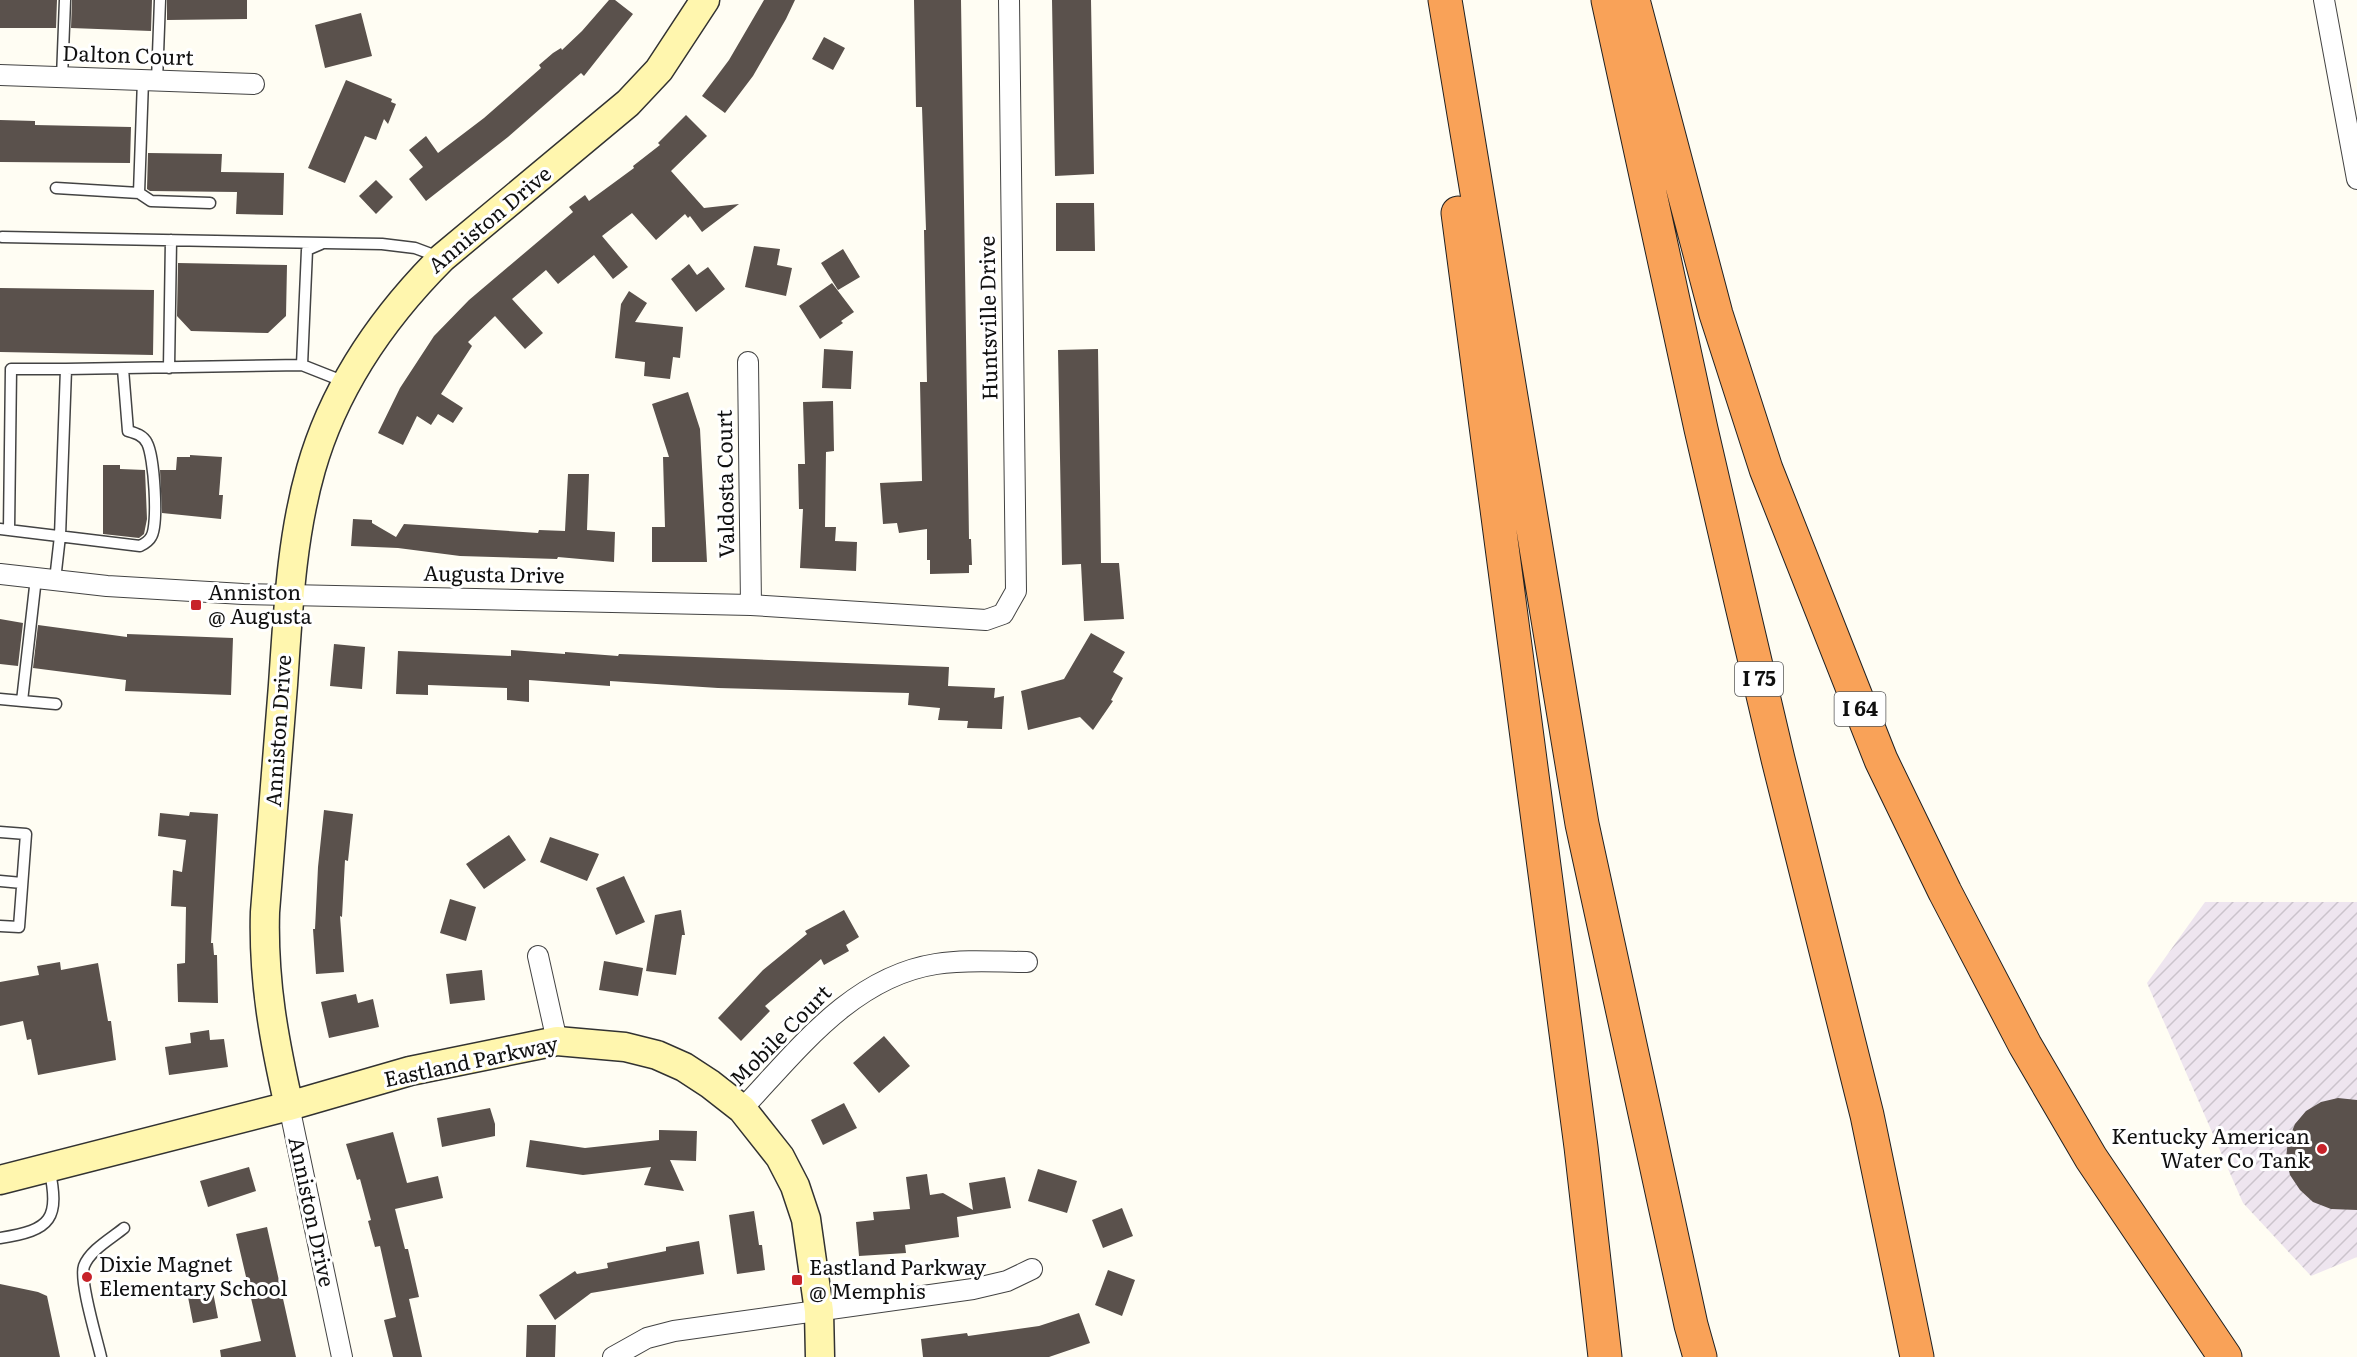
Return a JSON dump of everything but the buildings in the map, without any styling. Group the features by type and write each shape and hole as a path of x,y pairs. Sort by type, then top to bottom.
{"highway":[{"path":"1429,0 1581,1147 1605,1357"},
{"path":"1445,0 1582,824 1691,1325 1700,1357"},
{"name":"I 75","path":"1608,0 1709,462 1778,759 1867,1115 1917,1357"},
{"name":"I 64","path":"1633,0 1716,314 1766,469 1881,760 2025,1045 2091,1158 2225,1357"}],"street":[{"name":"Anniston Drive","path":"342,1357 272,1032 264,952 265,912 290,595 301,510 312,468 346,383 368,346 422,278 442,258 628,103 659,70 705,0"},
{"name":"Huntsville Drive","path":"986,620 1003,614 1017,591 1009,0"},
{"path":"2324,0 2357,179"},
{"name":"Dalton Court","path":"0,75 254,84"},
{"name":"Valdosta Court","path":"748,362 751,605"},
{"name":"Augusta Drive","path":"0,574 107,586 290,595 751,605 986,620"},
{"path":"538,956 557,1041"},
{"name":"Mobile Court","path":"742,1109 830,1018 863,991 899,973 935,964 973,961 1028,962"},
{"name":"Eastland Parkway","path":"0,1179 289,1106 410,1071 557,1041 625,1047 657,1055 684,1067 710,1084 742,1109 780,1157 795,1186 806,1219 819,1311 820,1357"},
{"path":"613,1357 647,1338 674,1330 973,1289 1007,1281 1032,1269"}],"lane":[{"path":"62,78 65,0"},
{"path":"139,193 160,0"},
{"path":"56,188 139,193 152,201 210,202"},
{"path":"2,237 382,244 415,248 442,258"},
{"path":"169,368 171,240"},
{"path":"302,365 307,250 324,243"},
{"path":"123,369 128,431 138,434 147,441 153,467 154,528 151,538 140,546 5,530 5,408 11,369 302,365 346,383"},
{"path":"22,701 45,579 60,536 66,369"},
{"path":"0,699 56,704"},
{"path":"0,832 26,834 19,927 0,926"},
{"path":"0,881 22,883"},
{"path":"0,1238 28,1234 46,1224 55,1205 49,1167"},
{"path":"101,1357 83,1280 84,1266 93,1253 124,1228"}],"shaded area":[{"path":"2205,902 2357,902 2357,1257 2311,1276 2243,1203 2147,983"}],"place":[{"name":"Anniston @ Augusta","path":"196,605"},
{"name":"Kentucky American Water Co Tank","path":"2322,1149"},
{"name":"Dixie Magnet Elementary School","path":"87,1277"},
{"name":"Eastland Parkway @ Memphis","path":"797,1280"}]}
